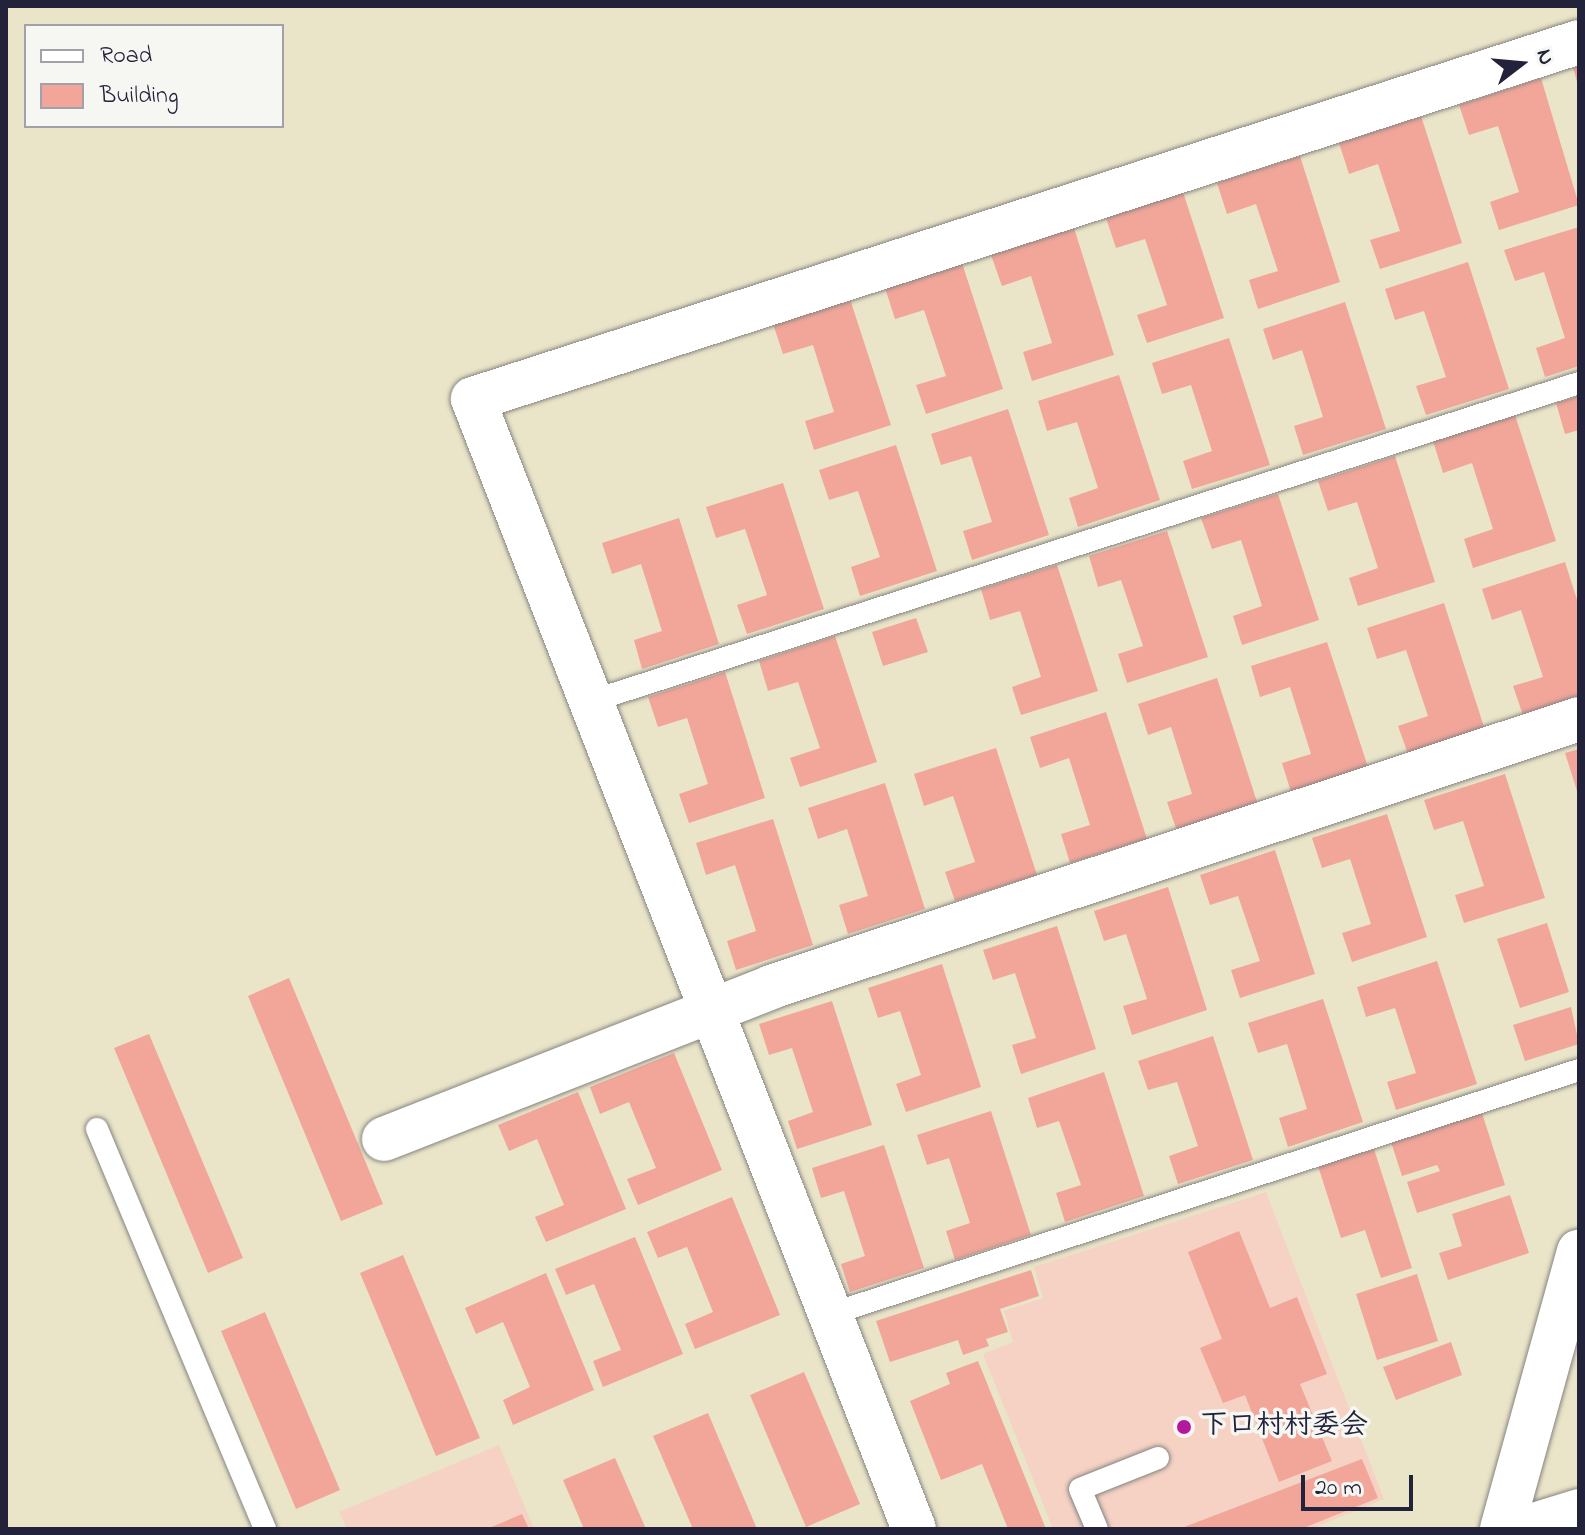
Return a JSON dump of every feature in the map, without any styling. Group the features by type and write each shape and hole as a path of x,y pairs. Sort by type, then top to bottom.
{"street":[{"path":"914,1529 708,1012 473,399 1579,42"},
{"path":"384,1139 708,1012 1579,719"},
{"path":"1502,1529 1579,1252"},
{"path":"1521,1529 1579,1511"}],"lane":[{"path":"589,702 1579,383"},
{"path":"828,1315 1579,1070"},
{"path":"97,1129 265,1529"},
{"path":"1097,1529 1080,1489 1158,1458"}],"shaded area":[{"name":"下口村村委会","path":"1266,1192 1384,1499 1311,1529 1053,1529 983,1354 1013,1342 1004,1311 1043,1298 1034,1267"},
{"path":"499,1445 534,1529 347,1529 339,1512"}],"building":[{"path":"1579,66 1579,85 1578,85 1573,68"},
{"path":"1541,78 1579,205 1499,230 1490,202 1519,192 1498,126 1469,135 1459,105"},
{"path":"1421,116 1462,243 1380,269 1370,240 1400,231 1378,164 1349,174 1339,143"},
{"path":"1300,156 1340,282 1258,309 1249,280 1278,271 1256,204 1227,214 1217,183"},
{"path":"1183,192 1224,318 1147,343 1137,315 1167,305 1145,239 1116,248 1106,218"},
{"path":"1579,227 1579,366 1545,377 1536,348 1565,338 1544,272 1515,281 1504,250"},
{"path":"1074,228 1114,355 1032,381 1023,352 1052,343 1031,276 1002,286 991,255"},
{"path":"1468,262 1509,389 1426,415 1416,386 1446,377 1424,311 1395,320 1385,289"},
{"path":"962,263 1003,389 926,414 916,385 946,376 924,310 895,319 885,288"},
{"path":"850,299 891,425 814,450 805,421 834,412 813,345 783,354 773,324"},
{"path":"1345,302 1386,429 1303,455 1294,426 1323,417 1302,350 1273,360 1263,329"},
{"path":"1229,338 1270,465 1192,489 1183,461 1212,451 1191,385 1162,394 1152,363"},
{"path":"1119,375 1160,500 1078,527 1069,498 1098,488 1077,422 1047,431 1038,401"},
{"path":"1579,396 1579,430 1565,434 1556,403"},
{"path":"1008,409 1049,535 972,560 963,531 992,522 971,456 941,465 931,434"},
{"path":"1515,415 1556,541 1473,568 1464,539 1493,529 1472,463 1443,473 1433,441"},
{"path":"896,445 937,571 860,596 851,567 880,557 858,491 829,500 819,470"},
{"path":"1395,456 1435,582 1358,606 1349,578 1378,568 1357,502 1328,511 1318,481"},
{"path":"783,483 824,609 747,634 737,605 767,595 745,529 716,538 706,507"},
{"path":"1278,494 1319,620 1242,645 1233,616 1262,606 1241,540 1212,549 1201,518"},
{"path":"679,518 719,644 642,669 634,640 662,631 641,564 612,574 602,543"},
{"path":"1167,531 1208,657 1127,683 1118,654 1143,646 1121,580 1098,587 1089,556"},
{"path":"1565,562 1579,606 1579,697 1523,715 1513,686 1543,677 1521,610 1492,620 1482,589"},
{"path":"1057,565 1098,691 1021,715 1012,687 1041,677 1020,611 990,620 981,589"},
{"path":"1444,603 1485,730 1408,754 1398,726 1428,716 1406,650 1377,659 1367,628"},
{"path":"916,618 928,652 883,666 872,632"},
{"path":"835,636 877,762 800,787 790,758 820,748 798,682 768,691 759,661"},
{"path":"1327,642 1368,767 1291,792 1282,763 1311,754 1290,687 1260,697 1251,666"},
{"path":"725,672 765,798 689,823 679,794 708,784 687,718 658,727 648,697"},
{"path":"1217,678 1258,805 1177,831 1167,802 1192,794 1171,727 1148,735 1138,704"},
{"path":"1106,712 1147,839 1070,863 1061,834 1090,825 1069,758 1040,768 1030,737"},
{"path":"996,748 1037,875 955,901 945,872 975,862 953,796 924,806 914,774"},
{"path":"1579,749 1579,794 1578,794 1565,753"},
{"path":"1505,774 1545,898 1464,923 1455,895 1484,886 1463,821 1434,830 1424,800"},
{"path":"885,783 925,909 848,934 839,905 868,896 847,829 818,839 808,808"},
{"path":"1387,814 1427,937 1352,962 1342,933 1371,924 1350,859 1322,868 1312,838"},
{"path":"773,819 813,945 736,970 727,941 756,931 735,865 706,875 696,843"},
{"path":"1275,850 1315,974 1240,998 1231,970 1260,961 1238,896 1210,905 1200,875"},
{"path":"1168,887 1207,1010 1132,1035 1123,1006 1147,999 1126,934 1104,941 1094,911"},
{"path":"1547,923 1569,992 1520,1008 1497,939"},
{"path":"1057,926 1096,1049 1021,1074 1012,1045 1036,1038 1015,973 993,980 983,950"},
{"path":"1437,961 1477,1084 1396,1110 1387,1082 1416,1073 1395,1008 1366,1017 1357,987"},
{"path":"942,964 981,1087 906,1112 896,1084 921,1075 900,1011 878,1018 868,988"},
{"path":"289,978 383,1204 341,1221 248,996"},
{"path":"1323,999 1363,1122 1288,1147 1279,1118 1307,1109 1287,1044 1258,1053 1248,1023"},
{"path":"832,1001 872,1125 797,1149 788,1121 813,1112 792,1048 769,1055 759,1024"},
{"path":"1571,1007 1579,1044 1525,1061 1513,1025"},
{"path":"149,1034 243,1258 208,1273 114,1048"},
{"path":"1213,1036 1253,1160 1178,1184 1169,1156 1198,1146 1177,1082 1148,1090 1138,1061"},
{"path":"674,1053 722,1170 638,1205 627,1179 656,1168 629,1102 600,1114 590,1087"},
{"path":"1104,1072 1144,1196 1065,1222 1056,1193 1081,1185 1059,1121 1037,1128 1028,1098"},
{"path":"578,1092 626,1209 546,1242 535,1217 564,1205 537,1139 509,1151 498,1125"},
{"path":"991,1111 1031,1235 955,1260 946,1231 970,1223 949,1158 927,1165 917,1135"},
{"path":"1482,1113 1505,1185 1417,1213 1407,1182 1440,1171 1437,1165 1402,1176 1391,1142"},
{"path":"884,1145 924,1268 850,1292 841,1264 865,1256 844,1191 821,1198 812,1168"},
{"path":"1374,1149 1412,1268 1381,1278 1365,1230 1341,1238 1318,1166"},
{"path":"1510,1195 1529,1253 1448,1280 1439,1253 1462,1246 1452,1214"},
{"path":"732,1197 780,1315 695,1349 685,1324 713,1312 687,1247 658,1258 647,1232"},
{"path":"1239,1231 1270,1308 1297,1297 1327,1374 1300,1384 1332,1461 1279,1482 1245,1395 1223,1403 1200,1348 1222,1339 1188,1252"},
{"path":"635,1237 683,1354 603,1387 593,1361 621,1350 594,1284 566,1295 555,1269"},
{"path":"403,1255 480,1438 436,1456 360,1273"},
{"path":"1031,1270 1039,1296 1000,1309 1008,1332 986,1339 989,1346 963,1355 958,1340 890,1362 876,1321"},
{"path":"546,1273 594,1390 513,1425 503,1400 530,1387 503,1322 476,1334 465,1308"},
{"path":"1417,1274 1438,1341 1377,1360 1356,1294"},
{"path":"265,1312 340,1490 296,1509 221,1331"},
{"path":"1451,1342 1462,1375 1396,1400 1383,1367"},
{"path":"978,1361 1046,1529 1008,1529 982,1464 941,1480 910,1401 950,1384 946,1373"},
{"path":"804,1372 860,1504 806,1527 750,1395"},
{"path":"708,1413 757,1529 693,1529 653,1436"},
{"path":"615,1458 646,1529 584,1529 563,1480"},
{"path":"1362,1459 1378,1498 1301,1529 1179,1529"},
{"path":"522,1514 529,1529 487,1529"}],"place":[{"name":"下口村村委会","path":"1184,1427"}]}
